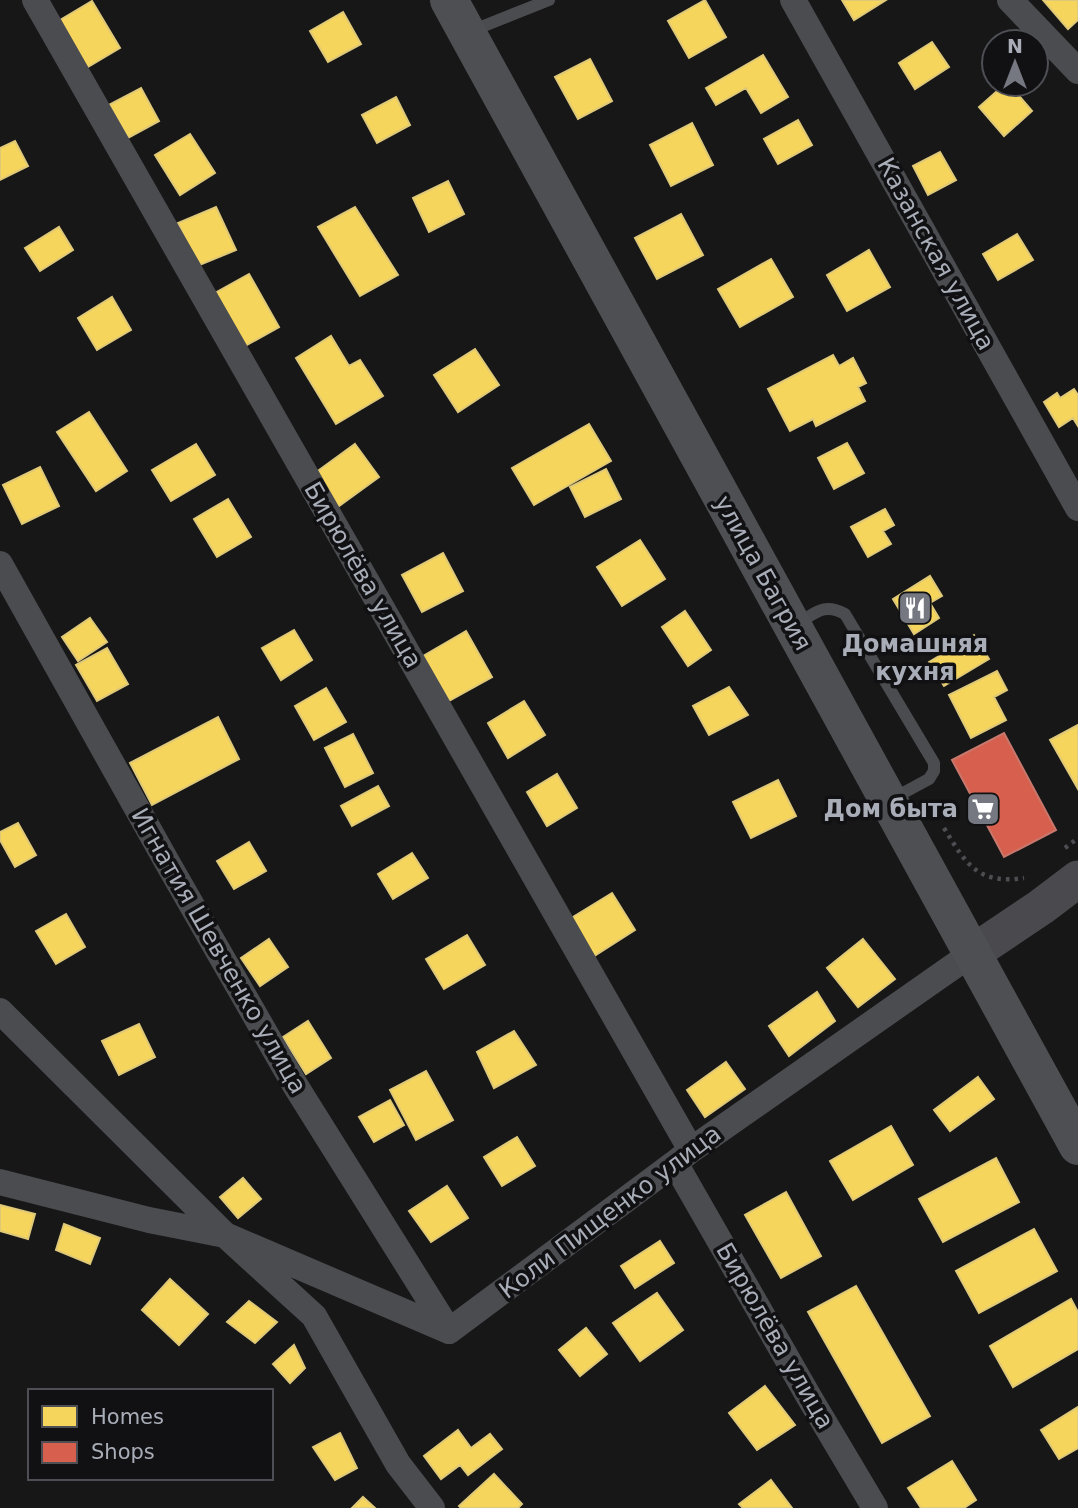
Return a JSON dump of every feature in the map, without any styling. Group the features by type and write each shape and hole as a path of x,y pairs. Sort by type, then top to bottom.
{"main road":[{"name":"улица Багрия","path":"458,16 793,627 904,793 971,954 1078,1146"},
{"path":"971,954 1041,907 1067,866"}],"street":[{"name":"Бирюлёва улица","path":"35,0 683,1156 809,1397 875,1508"},
{"name":"Казанская улица","path":"793,0 1078,508"},
{"path":"1010,0 1078,71"},
{"name":"Игнатия Шевченко улица","path":"0,564 295,1085 449,1331"},
{"name":"Коли Пищенко улица","path":"449,1331 683,1156 971,954"},
{"path":"0,1011 225,1235 314,1316 398,1464 432,1508"},
{"path":"0,1182 149,1220 225,1235 449,1331"}],"lane":[{"path":"458,16 549,0"},
{"path":"793,627 824,608 835,608 845,614 934,763 934,771 929,779 904,793"}],"path":[{"path":"904,793 963,860 987,877 1007,881 1024,878"},
{"path":"1067,866 1078,838"}],"building: Homes":[{"path":"705,0 726,37 689,58 668,21"},
{"path":"842,0 886,0 854,20"},
{"path":"1043,0 1078,0 1078,20 1068,29"},
{"path":"92,1 120,48 83,70 55,23"},
{"path":"343,12 361,44 328,62 310,31"},
{"path":"932,42 949,67 915,89 899,63"},
{"path":"763,55 788,97 761,113 746,88 716,105 706,88"},
{"path":"590,59 612,101 578,119 555,77"},
{"path":"141,88 159,121 128,138 109,105"},
{"path":"396,97 410,125 377,143 362,115"},
{"path":"989,98 1021,98 1032,111 1004,136 979,107"},
{"path":"798,120 812,145 778,164 764,139"},
{"path":"692,123 713,165 671,186 650,145"},
{"path":"190,134 215,173 180,195 155,155"},
{"path":"15,141 28,166 0,180 0,148"},
{"path":"940,152 956,180 928,195 913,166"},
{"path":"448,181 464,214 429,232 413,198"},
{"path":"216,207 236,250 197,266 178,223"},
{"path":"355,207 398,275 360,296 318,227"},
{"path":"681,214 703,255 657,279 635,238"},
{"path":"59,227 73,250 40,271 25,248"},
{"path":"1017,234 1033,260 998,280 983,254"},
{"path":"869,250 890,287 847,311 827,275"},
{"path":"771,259 793,297 740,327 718,289"},
{"path":"249,274 279,327 238,350 208,297"},
{"path":"112,297 131,330 97,350 78,318"},
{"path":"331,336 349,366 360,360 383,396 336,424 296,358"},
{"path":"475,349 499,385 458,412 434,375"},
{"path":"833,355 839,366 853,358 866,383 858,387 865,401 816,426 813,419 790,431 768,389"},
{"path":"1074,389 1078,395 1078,426 1073,418 1059,427 1044,402 1057,393 1060,398"},
{"path":"89,412 127,471 96,491 57,432"},
{"path":"589,424 611,461 534,505 512,468"},
{"path":"847,443 864,473 834,489 818,458"},
{"path":"196,444 215,475 171,501 152,470"},
{"path":"355,444 379,477 335,509 311,476"},
{"path":"40,467 59,506 22,524 3,485"},
{"path":"606,469 621,499 585,517 570,487"},
{"path":"228,499 251,537 217,557 194,519"},
{"path":"885,509 894,525 883,531 891,544 868,557 851,527"},
{"path":"640,540 665,579 622,606 597,567"},
{"path":"443,553 463,591 422,612 402,575"},
{"path":"930,576 942,596 930,603 939,618 914,634 893,599"},
{"path":"685,611 711,650 688,666 662,627"},
{"path":"90,618 107,642 78,661 62,637"},
{"path":"294,630 312,660 281,680 262,648"},
{"path":"466,631 492,677 449,701 423,656"},
{"path":"974,635 989,659 944,686 929,662"},
{"path":"107,648 128,684 97,701 76,665"},
{"path":"997,671 1007,690 994,697 1006,720 971,738 949,695"},
{"path":"729,687 748,715 709,735 693,706"},
{"path":"326,688 346,722 314,740 295,706"},
{"path":"524,701 545,735 508,758 488,723"},
{"path":"218,717 239,759 152,805 130,763"},
{"path":"1078,725 1078,789 1050,740"},
{"path":"353,734 373,773 345,787 325,748"},
{"path":"557,774 577,808 547,826 527,792"},
{"path":"778,780 796,816 751,838 733,802"},
{"path":"378,786 389,806 352,826 341,806"},
{"path":"18,823 36,855 15,867 0,840 0,832"},
{"path":"249,842 266,871 234,889 217,861"},
{"path":"412,853 428,878 393,899 378,874"},
{"path":"612,893 635,930 591,958 568,920"},
{"path":"66,914 85,947 56,964 36,931"},
{"path":"467,935 485,965 444,989 426,959"},
{"path":"269,939 288,967 260,986 241,958"},
{"path":"863,939 895,979 858,1007 827,968"},
{"path":"817,992 835,1021 789,1056 769,1026"},
{"path":"308,1021 331,1058 306,1074 283,1037"},
{"path":"139,1024 155,1057 119,1075 102,1041"},
{"path":"514,1031 536,1065 494,1088 477,1052"},
{"path":"726,1062 745,1089 705,1117 687,1090"},
{"path":"426,1071 453,1120 416,1140 390,1090"},
{"path":"978,1077 994,1099 950,1131 934,1110"},
{"path":"390,1100 404,1125 374,1142 359,1117"},
{"path":"891,1126 913,1165 853,1200 830,1161"},
{"path":"517,1137 535,1166 502,1186 484,1157"},
{"path":"996,1158 1019,1202 943,1242 919,1199"},
{"path":"243,1178 261,1199 238,1218 220,1197"},
{"path":"447,1186 468,1218 431,1242 409,1211"},
{"path":"786,1192 821,1256 781,1278 745,1215"},
{"path":"0,1205 35,1214 28,1239 0,1231"},
{"path":"64,1224 100,1238 90,1264 56,1250"},
{"path":"1034,1229 1057,1271 979,1313 956,1271"},
{"path":"660,1241 674,1263 635,1288 621,1266"},
{"path":"170,1279 208,1314 179,1345 142,1310"},
{"path":"856,1286 930,1416 882,1443 808,1312"},
{"path":"657,1293 683,1330 640,1361 613,1323"},
{"path":"1071,1299 1078,1312 1078,1349 1013,1387 990,1346"},
{"path":"249,1301 277,1322 255,1343 227,1322"},
{"path":"586,1328 607,1354 580,1376 559,1350"},
{"path":"294,1345 305,1368 290,1383 273,1364"},
{"path":"765,1386 795,1425 757,1450 729,1413"},
{"path":"1078,1407 1078,1448 1059,1459 1041,1430"},
{"path":"458,1430 471,1448 490,1434 502,1449 468,1475 460,1465 441,1479 424,1456"},
{"path":"340,1433 357,1468 335,1480 313,1447"},
{"path":"952,1461 976,1500 964,1508 921,1508 908,1488"},
{"path":"494,1474 522,1504 518,1508 459,1506"},
{"path":"771,1480 792,1508 743,1508 739,1504"},
{"path":"363,1497 375,1508 352,1508"}],"building: Shops":[{"path":"1004,733 1056,830 1004,857 952,760"}],"place":[{"name":"Домашняя кухня","path":"915,608"},
{"name":"Дом быта","path":"983,809"}]}
